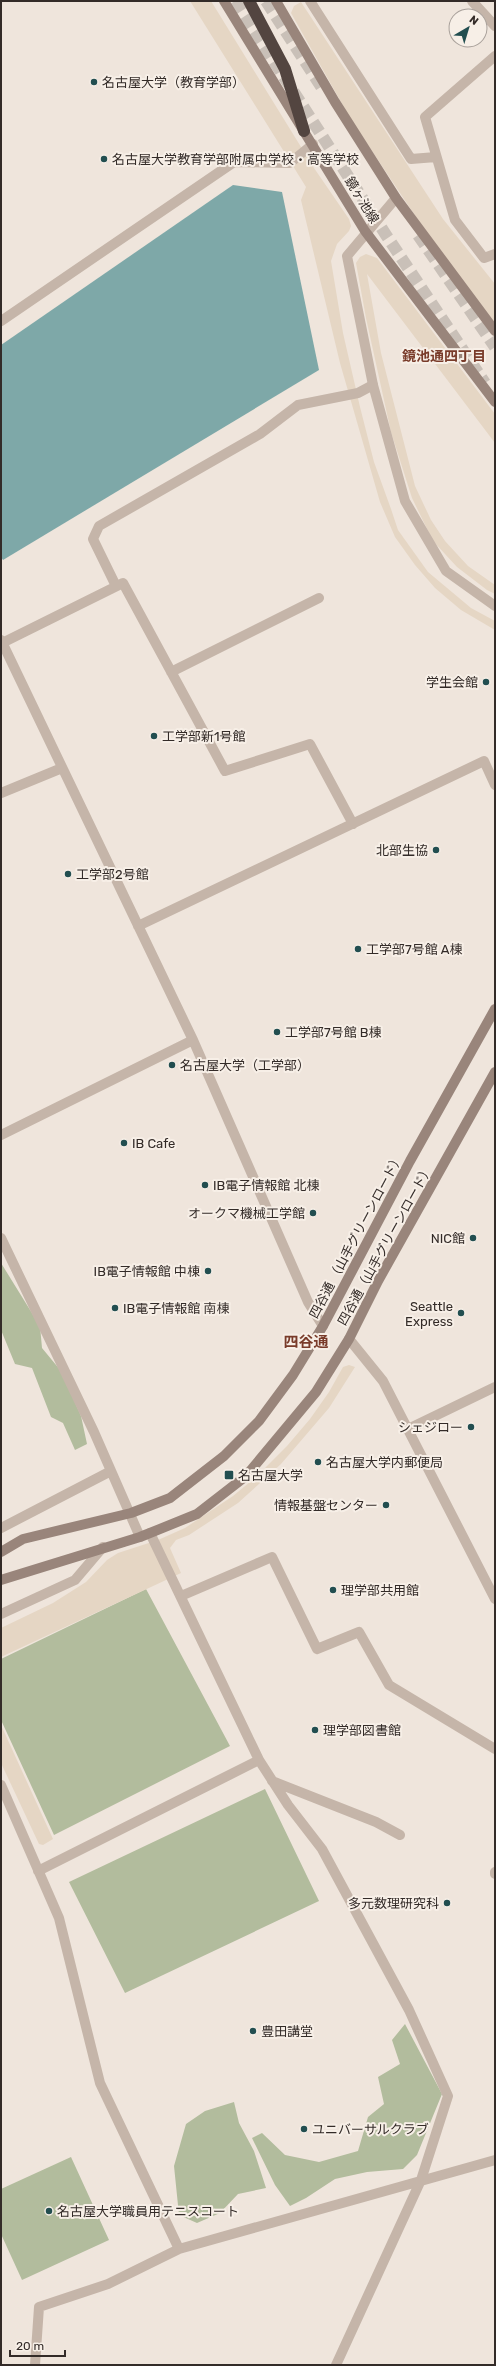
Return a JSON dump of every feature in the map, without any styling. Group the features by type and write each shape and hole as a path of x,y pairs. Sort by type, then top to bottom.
{"highway":[{"path":"249,1 285,69 304,131"}],"street":[{"name":"鏡ヶ池線","path":"224,1 313,144 365,232 495,402"},
{"path":"276,1 335,102 396,198 495,331"},
{"path":"310,1 410,159 436,157"},
{"path":"472,1 495,26"},
{"path":"495,56 425,117 455,220 484,258 495,254"},
{"path":"1,321 234,162 290,163 313,144"},
{"path":"396,198 365,232 347,256 373,385 405,501 446,571 495,606"},
{"path":"116,586 93,539 99,526 260,434 298,405 358,393 373,385"},
{"path":"323,1326 308,1302 194,1040 2,642 123,583 224,771 310,744 353,824"},
{"path":"171,672 319,598"},
{"path":"138,926 484,761 495,784"},
{"path":"1,793 62,768"},
{"name":"四谷通 （山手グリーンロード）","path":"1,1552 24,1539 131,1513 170,1498 224,1456 259,1421 293,1375 323,1326 410,1160 495,1009"},
{"path":"1,1135 194,1040"},
{"name":"四谷通（山手グリーンロード）","path":"1,1580 103,1547 140,1537 197,1514 246,1476 316,1392 348,1339 378,1280 495,1072"},
{"path":"1,1238 94,1432 131,1513 140,1537"},
{"path":"348,1339 383,1381 494,1593"},
{"path":"408,1430 495,1387"},
{"path":"1,1528 111,1472"},
{"path":"150,1533 259,1760 288,1805 322,1849 409,2010 448,2096 421,2180 336,2365"},
{"path":"1,1614 75,1580 103,1547"},
{"path":"181,1596 272,1557 316,1649 359,1632 389,1685 495,1749"},
{"path":"38,1871 259,1760"},
{"path":"272,1781 376,1822 400,1835"},
{"path":"1,1785 59,1918 100,2083 179,2249"},
{"path":"36,2365 39,2307 108,2284 179,2249 495,2160"}],"green space":[{"path":"1,1263 40,1326 42,1348 61,1371 81,1416 87,1444 75,1450 63,1423 51,1417 32,1368 15,1364 1,1330"},
{"path":"146,1589 230,1746 54,1835 1,1720 1,1659"},
{"path":"265,1789 319,1901 125,1993 69,1882"},
{"path":"405,2024 442,2094 417,2155 403,2169 367,2172 335,2179 306,2198 290,2206 275,2185 252,2138 262,2133 285,2155 319,2162 358,2151 368,2117 384,2104 378,2077 400,2064 392,2040"},
{"path":"234,2102 239,2123 254,2151 266,2188 238,2194 220,2213 197,2223 179,2215 174,2166 186,2124 205,2111"},
{"name":"名古屋大学職員用テニスコート","path":"71,2157 109,2240 22,2280 1,2234 1,2189"}],"shaded area":[{"path":"190,1 211,1 314,168 349,219 351,226 349,231 337,244 331,261 343,333 360,407 374,462 398,530 428,572 471,608 495,621 495,630 461,610 435,588 415,565 395,537 380,502 340,363 301,200 306,187"},
{"path":"301,2 443,219 495,284 495,324 424,229 350,118 291,13 294,6"},
{"path":"366,254 377,258 495,414 495,443 367,274 381,353 415,486 431,520 445,541 468,566 495,585 495,594 487,590 457,567 433,541 412,498 391,432 366,318 356,263 360,257"},
{"path":"349,1365 355,1367 329,1408 281,1464 238,1503 189,1535 176,1540 170,1548 181,1573 1,1657 1,1628 53,1603 86,1582 107,1560 118,1553 158,1540 185,1528 233,1496 256,1477 287,1446 310,1419 329,1392 343,1367"},
{"path":"1,1725 53,1839 43,1845 39,1844 1,1763"}],"water":[{"path":"233,185 282,192 319,370 3,560 1,557 1,345"}],"tunnel":[{"path":"235,1 386,235 485,383"},
{"path":"266,1 324,91"},
{"path":"418,235 495,347"}],"place":[{"name":"名古屋大学（教育学部）","path":"94,82"},
{"name":"名古屋大学教育学部附属中学校・高等学校","path":"104,159"},
{"name":"学生会館","path":"486,682"},
{"name":"工学部新1号館","path":"154,736"},
{"name":"北部生協","path":"436,850"},
{"name":"工学部2号館","path":"68,874"},
{"name":"工学部7号館 A棟","path":"358,949"},
{"name":"工学部7号館 B棟","path":"277,1032"},
{"name":"名古屋大学（工学部）","path":"172,1065"},
{"name":"IB Cafe","path":"124,1143"},
{"name":"IB電子情報館 北棟","path":"205,1185"},
{"name":"オークマ機械工学館","path":"313,1213"},
{"name":"NIC館","path":"473,1238"},
{"name":"IB電子情報館 中棟","path":"208,1271"},
{"name":"IB電子情報館 南棟","path":"115,1308"},
{"name":"Seattle Express","path":"461,1313"},
{"name":"シェジロー","path":"471,1427"},
{"name":"名古屋大学内郵便局","path":"318,1462"},
{"name":"名古屋大学","path":"229,1475"},
{"name":"情報基盤センター","path":"386,1505"},
{"name":"理学部共用館","path":"333,1590"},
{"name":"理学部図書館","path":"315,1730"},
{"name":"多元数理研究科","path":"447,1903"},
{"name":"豊田講堂","path":"253,2031"},
{"name":"ユニバーサルクラブ","path":"304,2129"},
{"name":"名古屋大学職員用テニスコート","path":"49,2211"}],"district":[{"name":"鏡池通四丁目","path":"444,356"},
{"name":"四谷通","path":"306,1342"}]}
